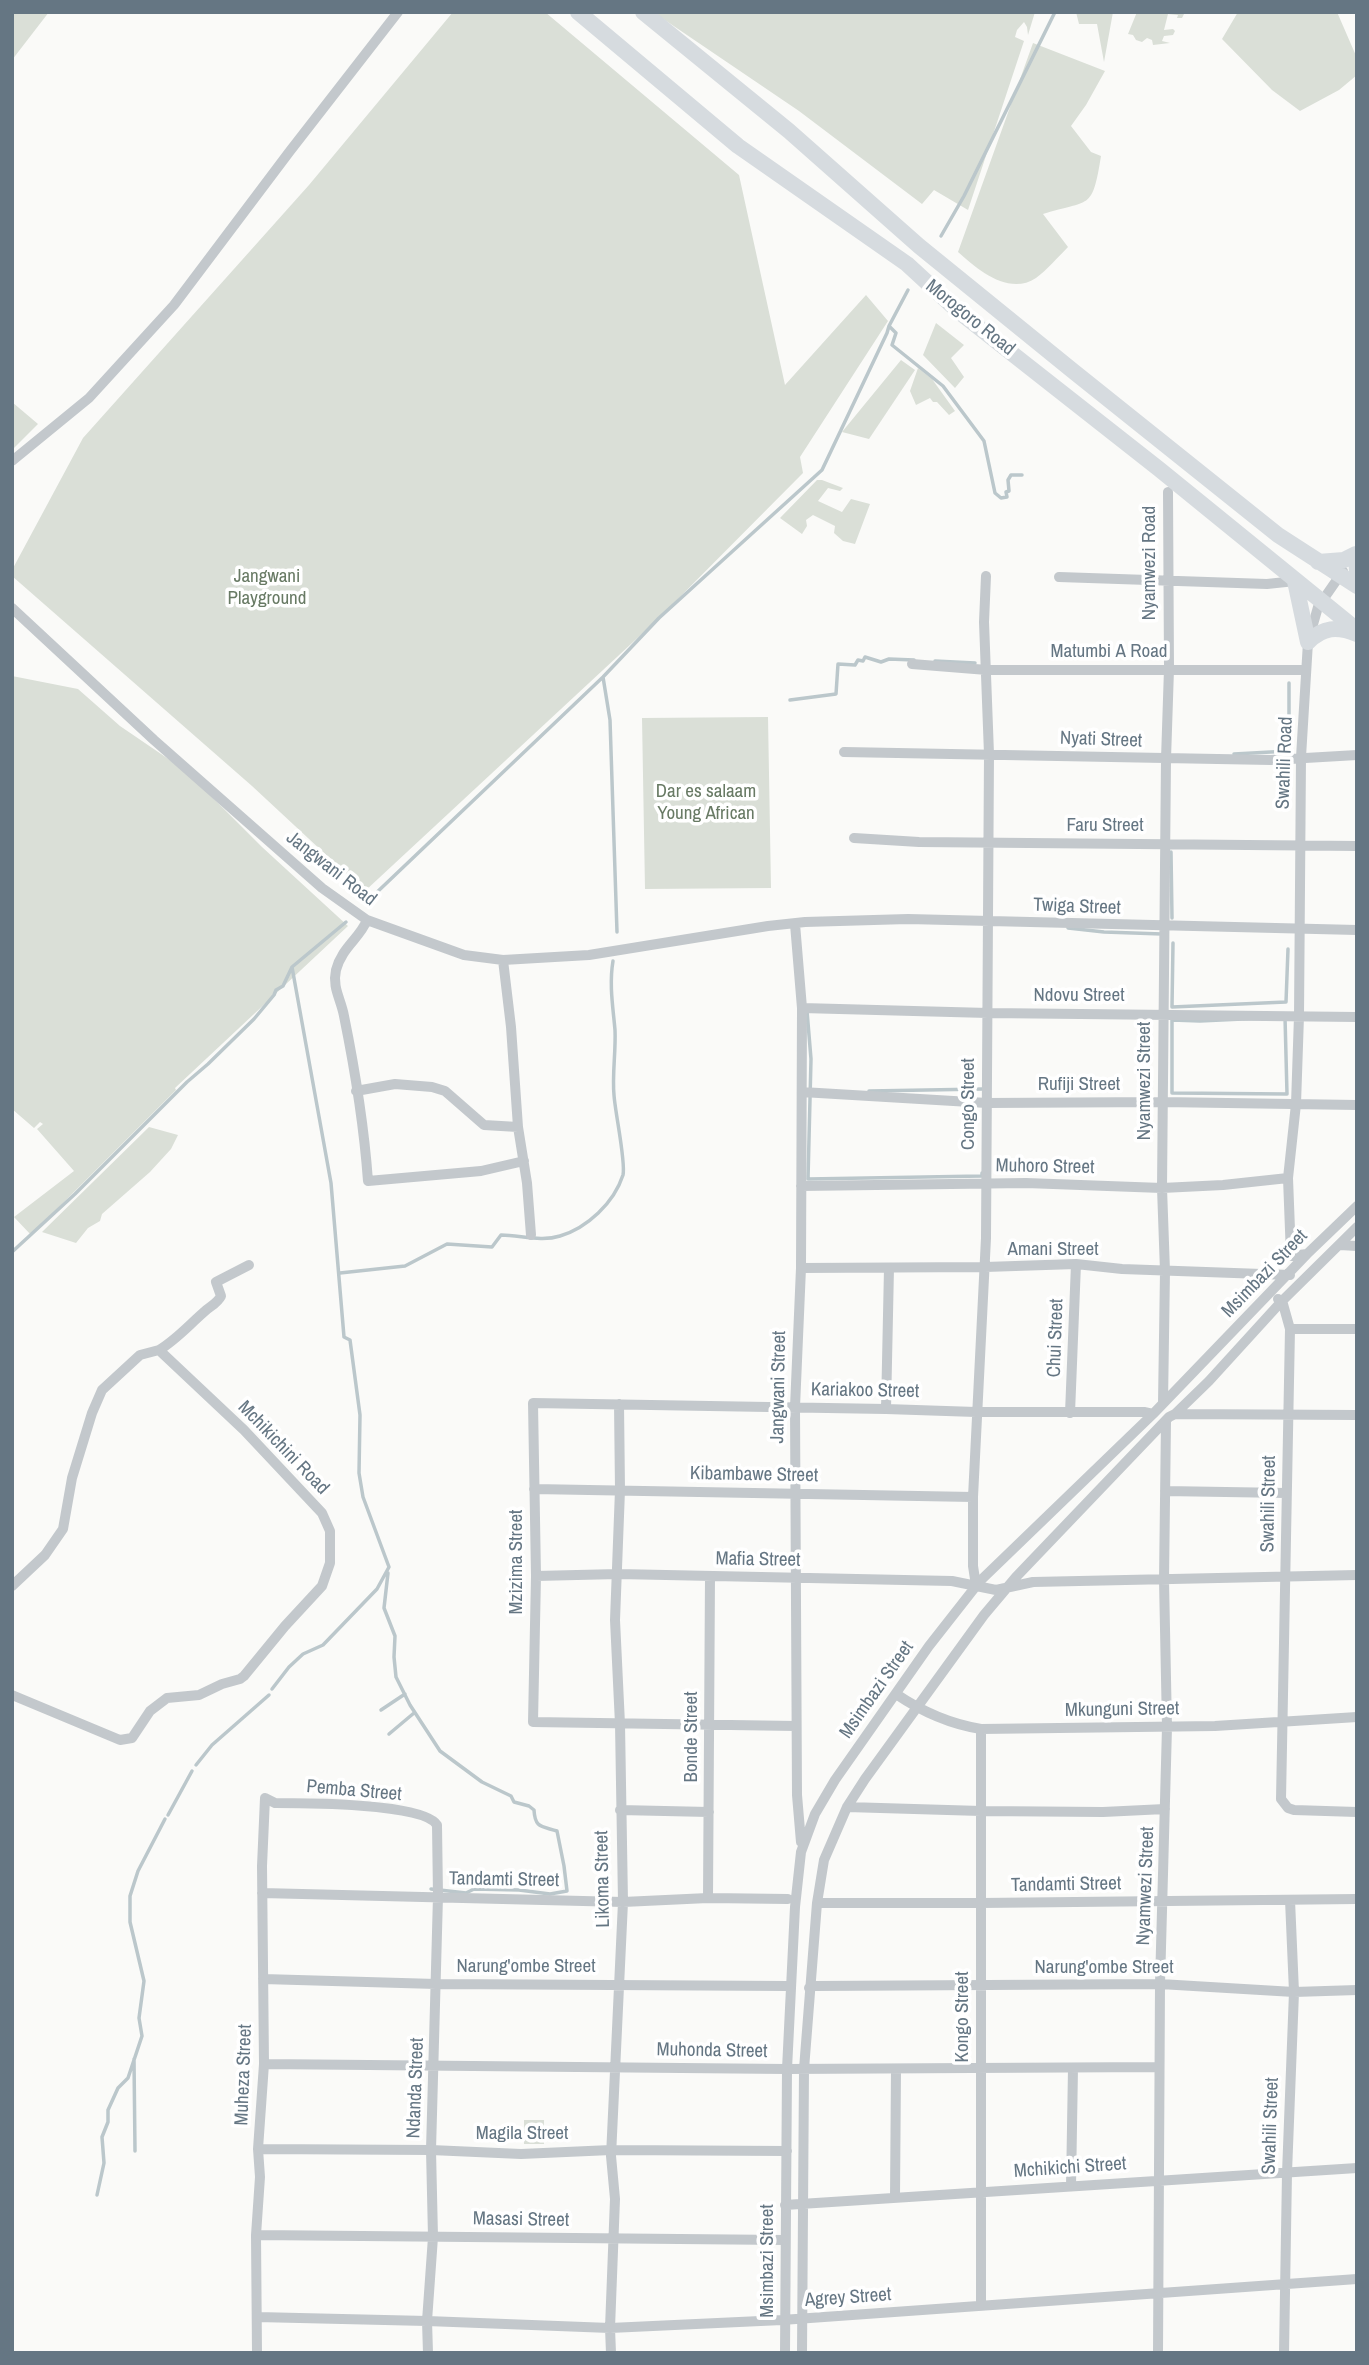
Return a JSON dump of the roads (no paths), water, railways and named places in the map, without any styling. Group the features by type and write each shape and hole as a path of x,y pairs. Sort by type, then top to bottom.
{"highway":[{"name":"Morogoro Road","path":"578,12 738,146 907,264 935,293 1139,453 1357,632"},
{"name":"Morogoro Road","path":"643,12 789,131 919,246 1268,527 1318,562 1348,574 1357,586"},
{"path":"1318,562 1345,560 1356,553"},
{"path":"1348,574 1356,553"},
{"path":"1295,581 1308,642"},
{"path":"1308,642 1325,629 1357,632"}],"street":[{"path":"12,461 89,398 174,305 398,12"},
{"name":"Nyamwezi Road","path":"1166,759 1169,669 1168,492"},
{"name":"Swahili Road","path":"1300,929 1301,757 1308,642 1312,623 1322,601 1348,574"},
{"name":"Congo Street","path":"980,1584 975,1579 973,1566 973,1497 985,1267 989,754 984,622 986,576"},
{"path":"1059,577 1267,584 1295,581"},
{"name":"Jangwani Road","path":"12,608 154,740 285,856 322,888 367,920 464,955 503,960 589,956 755,928 796,924"},
{"name":"Matumbi A Road","path":"912,663 986,670 1306,670"},
{"name":"Nyati Street","path":"844,752 1270,760 1357,755"},
{"name":"Nyamwezi Street","path":"1163,1403 1165,1271 1162,1101 1166,759"},
{"name":"Faru Street","path":"853,838 919,842 1357,846"},
{"name":"Twiga Street","path":"796,924 908,919 1357,930"},
{"path":"367,920 340,957 334,989 344,1013 362,1117 368,1181 481,1171 524,1161"},
{"name":"Jangwani Street","path":"796,924 802,1008 801,1268 795,1407 796,1726 801,1852"},
{"path":"1300,929 1296,1104 1288,1178 1291,1256 1307,1254"},
{"path":"503,960 531,1236"},
{"name":"Ndovu Street","path":"802,1008 1357,1017"},
{"path":"356,1091 395,1084 432,1087 444,1091 484,1125 518,1127"},
{"name":"Rufiji Street","path":"802,1091 987,1103 1162,1101 1357,1105"},
{"name":"Muhoro Street","path":"802,1186 986,1184 1162,1188 1288,1178"},
{"name":"Msimbazi Street","path":"785,2353 786,2069 795,1907 801,1852 815,1814 835,1780 929,1646 980,1584 1153,1415 1307,1254 1357,1206"},
{"name":"Msimbazi Street","path":"802,2353 804,2069 809,1988 824,1860 847,1807 984,1615 1007,1588 1209,1381 1281,1302 1357,1227"},
{"path":"1339,1245 1357,1246"},
{"name":"Amani Street","path":"801,1268 1076,1264 1165,1271 1289,1273"},
{"name":"Chui Street","path":"1070,1413 1076,1264"},
{"path":"12,1586 45,1555 63,1529 72,1478 102,1390 140,1355 159,1350 186,1330 206,1309 220,1300 216,1282 249,1265"},
{"path":"886,1409 889,1268"},
{"path":"1289,1273 1300,1283"},
{"name":"Swahili Street","path":"1271,1293 1281,1302 1290,1329 1284,1721"},
{"path":"1290,1329 1357,1329"},
{"name":"Mchikichini Road","path":"12,1695 120,1740 132,1738 150,1711 167,1698 199,1695 240,1679 322,1586 330,1563 331,1550 330,1531 322,1513 244,1430 159,1350"},
{"name":"Kariakoo Street","path":"533,1403 976,1412 1144,1412 1153,1415"},
{"name":"Mzizima Street","path":"533,1403 536,1576 533,1722 620,1724"},
{"name":"Likoma Street","path":"611,2353 615,2199 611,2150 623,1902 615,1620 620,1490 619,1404"},
{"path":"1171,1417 1357,1415"},
{"name":"Nyamwezi Street","path":"1158,2353 1160,1984 1167,1727 1165,1491 1171,1417"},
{"name":"Kibambawe Street","path":"534,1489 973,1497"},
{"path":"1165,1491 1286,1493"},
{"name":"Mafia Street","path":"536,1576 618,1574 952,1581 980,1584 996,1590 1033,1583 1164,1580"},
{"path":"1164,1580 1357,1575"},
{"name":"Bonde Street","path":"708,1898 710,1576"},
{"name":"Mkunguni Street","path":"896,1694 917,1707 981,1729 1167,1727 1357,1717"},
{"path":"1284,1721 1281,1799 1288,1808 1357,1812"},
{"path":"620,1724 796,1726"},
{"name":"Kongo Street","path":"981,1729 981,2306"},
{"name":"Pemba Street","path":"265,1798 275,1802 351,1805 394,1810 434,1819 437,1825"},
{"name":"Muheza Street","path":"257,2353 256,2235 260,2177 258,2149 264,2064 262,1893 265,1798"},
{"path":"847,1807 1104,1812 1165,1809"},
{"path":"620,1810 709,1812"},
{"name":"Ndanda Street","path":"428,2353 427,2321 433,2237 431,2150 438,1896 437,1825"},
{"name":"Tandamti Street","path":"262,1893 623,1902 708,1898 788,1899"},
{"name":"Tandamti Street","path":"817,1903 1357,1899"},
{"name":"Swahili Street","path":"1284,2353 1294,1992 1290,1900"},
{"name":"Narung'ombe Street","path":"263,1979 436,1984 788,1986"},
{"name":"Narung'ombe Street","path":"809,1988 1160,1984 1294,1992 1357,1990"},
{"name":"Muhonda Street","path":"264,2064 786,2069 1159,2067"},
{"path":"1071,2186 1073,2068"},
{"path":"895,2197 896,2069"},
{"name":"Magila Street","path":"258,2149 431,2150 521,2154 611,2150 787,2151"},
{"name":"Mchikichi Street","path":"785,2205 1357,2168"},
{"name":"Masasi Street","path":"256,2235 785,2240"},
{"name":"Agrey Street","path":"257,2318 610,2328 802,2319 1357,2279"}],"waterway":[{"path":"941,236 964,196 1055,12"},
{"path":"374,895 603,677 659,618 822,470 908,290"},
{"path":"889,326 896,333 892,345 943,386 984,441 995,493 1001,498 1007,497 1011,475 1022,475"},
{"path":"790,700 836,694 838,664 855,665 865,657 881,662 889,659 914,660"},
{"path":"935,661 975,663"},
{"path":"603,677 610,720 617,932"},
{"path":"1234,754 1289,751 1289,683"},
{"path":"1171,852 1172,918"},
{"path":"12,1252 254,1019 276,990 283,986 292,967 346,922"},
{"path":"1068,928 1162,934"},
{"path":"1173,943 1172,1007 1286,1002 1288,949"},
{"path":"340,1273 405,1266 447,1244 492,1247 501,1235 553,1238 580,1227 606,1204 619,1185 624,1169 614,1087 615,1038 611,987 613,961"},
{"path":"272,1689 289,1667 303,1654 323,1645 377,1589 389,1567 363,1497 359,1473 360,1415 350,1340 344,1337 331,1183 292,967"},
{"path":"807,1011 811,1059 808,1179 982,1176 982,1173"},
{"path":"1285,1017 1287,1094 1172,1093 1172,1020 1285,1017"},
{"path":"869,1091 983,1089"},
{"path":"388,1573 384,1608 395,1636 396,1677 410,1705 440,1751 482,1782 511,1796 514,1802 529,1806 534,1810 537,1823 557,1831 567,1891 550,1894 474,1889 466,1893 431,1889"},
{"path":"381,1710 405,1694"},
{"path":"196,1765 212,1745 269,1695"},
{"path":"389,1734 414,1713"},
{"path":"168,1815 192,1771"},
{"path":"97,2195 104,2163 102,2137 108,2122 108,2110 118,2088 128,2078 142,2036 139,2018 144,1981 130,1922 130,1896 138,1871 165,1819"},
{"path":"134,2059 135,2151"}],"park label":[{"name":"Jangwani Playground","path":"267,588"},
{"name":"Dar es salaam Young African","path":"706,803"}]}
